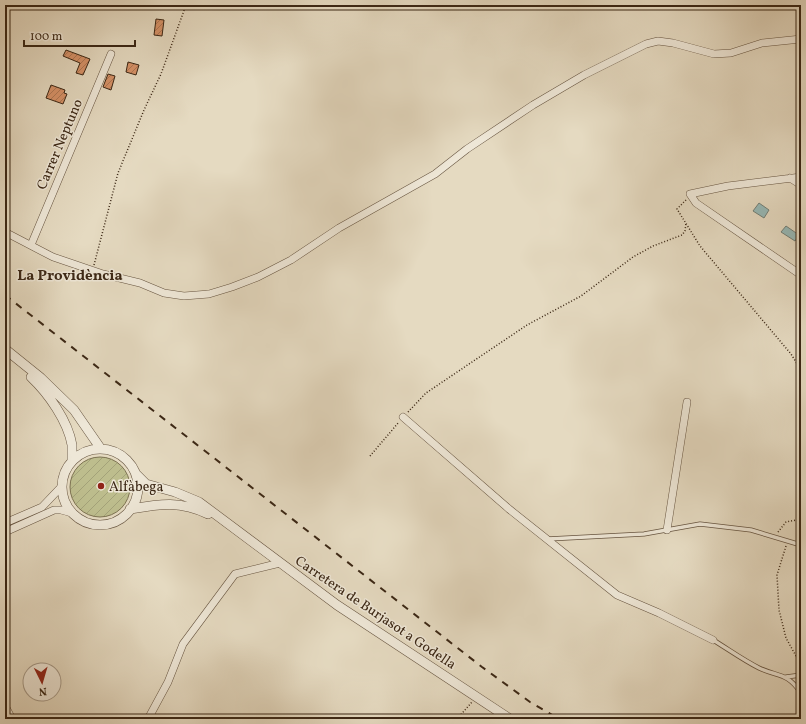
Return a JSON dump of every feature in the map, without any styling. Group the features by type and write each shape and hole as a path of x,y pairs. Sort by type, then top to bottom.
{"street":[{"path":"5,232 53,257 92,270 140,283 164,293 184,296 209,294 258,277 290,260 339,228 435,174 467,148 533,105 584,75 646,44 658,41 673,43 714,54 731,53 762,43 801,39"},
{"name":"Carrer Neptuno","path":"31,245 111,54"},
{"path":"801,177 728,186 690,194 696,203 801,275"},
{"path":"790,178 801,185"},
{"path":"5,349 41,378 74,410 101,449"},
{"path":"5,355 38,384 62,417 72,445 72,461"},
{"path":"667,530 687,402"},
{"path":"404,417 509,509 617,595 659,613 713,640"},
{"path":"101,449 108,450 122,456 133,467 138,483 138,492 135,501 124,516 116,521 98,525 88,523 72,513 64,501 62,486 66,468 72,461 85,452 101,449"},
{"path":"136,474 146,484 175,492 199,502 229,524"},
{"path":"5,523 42,507 62,486"},
{"path":"130,509 158,504 173,504 199,509 229,524"},
{"path":"5,532 54,510 72,513"},
{"name":"Carretera de Burjasot a Godella","path":"229,524 337,605 510,719"},
{"path":"148,719 168,682 183,644 235,574 280,563"},
{"path":"5,706 12,719"}],"lane":[{"path":"548,540 644,534 700,524 751,530 801,545"},
{"path":"713,640 759,668 786,677 794,683 801,693"},
{"path":"786,677 801,674"}],"path":[{"path":"92,270 118,173 144,110 161,74 186,5"},
{"path":"690,194 677,209 700,246 791,354 801,370"},
{"path":"370,456 426,393 521,329 581,296 633,257 653,246 682,235 685,230 686,223"},
{"path":"774,537 786,522 801,519"},
{"path":"788,541 777,575 779,610 786,638 801,665"},
{"path":"457,719 476,697"}],"green space":[{"path":"94,457 106,457 117,462 125,470 130,481 128,499 117,512 106,517 94,517 83,512 75,504 70,493 70,481 75,470 83,462"}],"water":[{"path":"759,203 769,210 764,218 753,211"},
{"path":"786,226 799,235 795,241 781,232"}],"building":[{"path":"156,19 164,20 162,36 154,35"},
{"path":"66,50 90,59 83,75 76,73 80,63 63,56"},
{"path":"128,62 139,65 136,75 126,72"},
{"path":"108,74 115,76 111,90 103,87"},
{"path":"51,85 65,90 64,93 67,94 63,104 46,98"}],"railway":[{"path":"5,295 482,667 530,702 559,719"}],"place":[{"name":"Alfàbega","path":"101,486"}],"district":[{"name":"La Providència","path":"70,275"}]}
